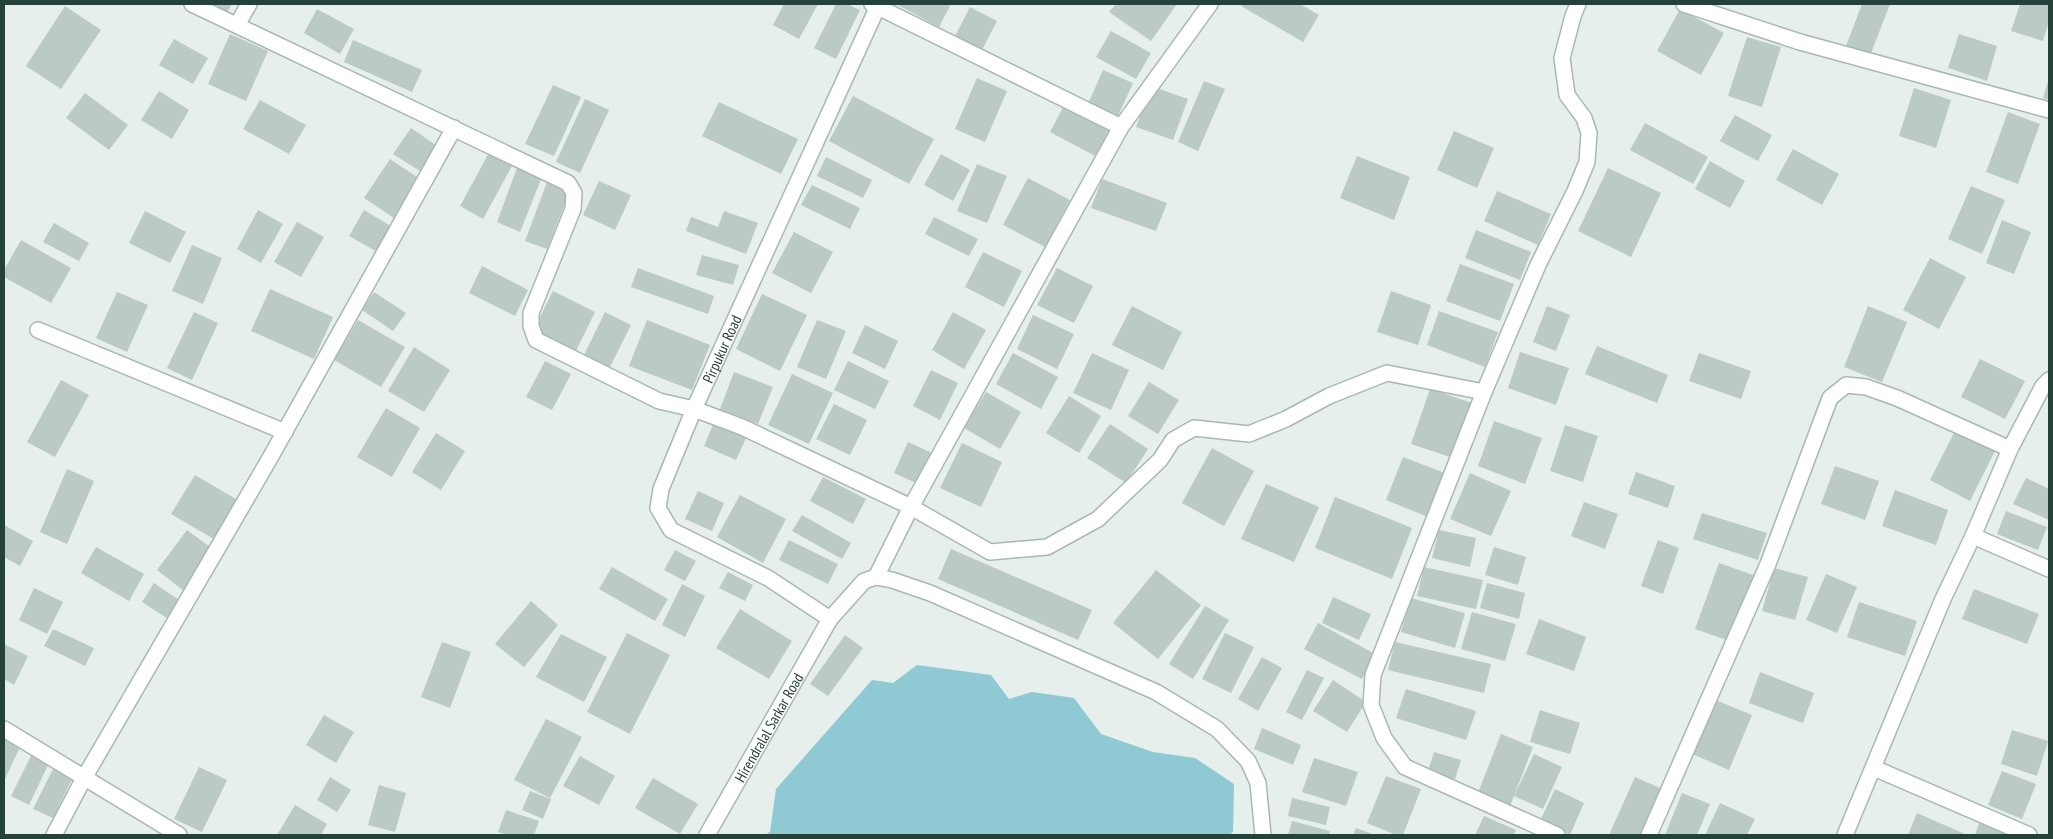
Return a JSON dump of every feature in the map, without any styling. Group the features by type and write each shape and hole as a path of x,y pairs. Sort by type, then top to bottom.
{"street":[{"path":"192,4 568,183 574,193 573,209 532,313 531,326 536,340 659,401 694,409 742,427 912,507 990,552 1047,547 1098,519 1160,460 1173,440 1194,428 1249,434 1329,396 1387,373 1484,392"},
{"path":"237,25 249,4"},
{"path":"1210,4 1122,127 912,507 876,577 930,592 1147,688 1217,729 1248,761 1258,783 1263,835"},
{"path":"1557,835 1405,767 1384,738 1371,705 1374,675 1484,392 1538,265 1576,190 1587,162 1589,133 1584,118 1567,96 1562,58 1578,4"},
{"path":"1684,4 1800,42 2049,110"},
{"path":"876,5 1122,127"},
{"name":"Pirpukur Road","path":"830,619 768,578 670,530 658,508 661,490 694,409 876,5"},
{"path":"54,835 84,778 285,432 454,128"},
{"path":"38,330 285,432"},
{"path":"1845,835 1943,599 1973,536 2010,449 2043,386 2049,380"},
{"path":"1649,835 1768,564 1830,398 1846,385 1866,387 1897,398 2010,449"},
{"path":"1973,536 2049,568"},
{"name":"Hirendralal Sarkar Road","path":"707,835 830,619 864,581 876,577"},
{"path":"4,728 179,835"},
{"path":"1874,768 2029,835"}],"water":[{"path":"917,665 991,675 1009,699 1032,692 1074,698 1101,734 1153,752 1195,758 1234,784 1233,832 1229,835 765,835 770,832 776,789 872,680 893,683"}],"building":[{"path":"208,4 232,4 226,14"},
{"path":"784,4 818,4 799,39 773,25"},
{"path":"836,4 847,4 860,10 836,59 814,48"},
{"path":"896,4 951,4 939,27"},
{"path":"1116,4 1177,4 1151,41 1109,12"},
{"path":"1243,4 1300,4 1319,15 1303,42 1241,6"},
{"path":"1862,4 1890,4 1870,56 1846,46"},
{"path":"2020,4 2049,4 2049,21 2043,41 2011,31"},
{"path":"65,6 101,30 61,89 26,66"},
{"path":"970,7 997,21 981,52 954,38"},
{"path":"317,9 354,29 340,54 304,33"},
{"path":"1680,9 1724,33 1701,75 1657,51"},
{"path":"1111,31 1151,53 1136,79 1096,57"},
{"path":"230,34 268,51 246,101 208,84"},
{"path":"1959,34 1997,46 1987,81 1948,68"},
{"path":"1747,37 1781,47 1762,107 1728,96"},
{"path":"174,39 208,58 193,84 159,65"},
{"path":"353,40 422,70 412,92 344,62"},
{"path":"1103,70 1133,83 1117,118 1088,104"},
{"path":"977,78 1007,91 985,142 955,129"},
{"path":"2049,78 2049,100 2043,98"},
{"path":"1204,81 1225,89 1198,151 1178,142"},
{"path":"553,85 581,97 554,156 525,144"},
{"path":"1151,86 1188,99 1173,140 1136,127"},
{"path":"1914,88 1951,100 1936,148 1899,136"},
{"path":"159,91 189,110 172,139 141,120"},
{"path":"85,93 128,125 109,150 66,118"},
{"path":"853,96 934,139 909,184 829,141"},
{"path":"585,99 609,110 580,173 556,162"},
{"path":"260,100 306,125 289,154 243,129"},
{"path":"719,102 798,139 781,174 702,136"},
{"path":"1065,104 1113,130 1099,158 1050,132"},
{"path":"2008,112 2040,124 2018,184 1986,172"},
{"path":"1735,115 1772,135 1758,161 1720,141"},
{"path":"1645,123 1708,157 1693,184 1630,150"},
{"path":"411,128 440,148 423,173 393,154"},
{"path":"1454,131 1494,148 1477,188 1437,170"},
{"path":"1793,149 1839,174 1822,205 1776,180"},
{"path":"490,151 513,164 483,219 460,206"},
{"path":"941,154 970,170 953,201 924,185"},
{"path":"1357,156 1410,177 1394,220 1340,198"},
{"path":"826,157 872,180 863,198 817,176"},
{"path":"390,159 420,179 394,218 364,198"},
{"path":"1710,161 1745,181 1730,208 1695,189"},
{"path":"977,164 1007,176 987,223 957,211"},
{"path":"517,168 542,177 520,232 497,222"},
{"path":"1608,168 1661,193 1631,257 1578,231"},
{"path":"1028,178 1070,200 1045,247 1003,225"},
{"path":"1102,179 1167,203 1156,231 1091,208"},
{"path":"599,181 631,195 615,230 583,215"},
{"path":"547,182 570,191 547,249 525,241"},
{"path":"812,185 860,208 850,229 801,205"},
{"path":"1971,186 2005,200 1982,254 1948,239"},
{"path":"1497,191 1551,214 1538,245 1484,221"},
{"path":"258,210 283,224 261,263 237,249"},
{"path":"364,210 394,228 379,253 349,236"},
{"path":"145,211 186,232 170,263 129,243"},
{"path":"724,211 758,223 746,254 686,231 691,217 718,227"},
{"path":"934,217 978,239 969,256 925,234"},
{"path":"2002,220 2031,232 2014,274 1986,263"},
{"path":"297,222 324,237 301,277 274,262"},
{"path":"54,223 89,243 79,261 43,242"},
{"path":"1476,230 1531,252 1520,280 1465,258"},
{"path":"794,232 833,252 811,293 772,273"},
{"path":"21,240 71,268 51,303 4,277 4,270"},
{"path":"192,245 222,258 203,304 172,291"},
{"path":"983,252 1022,271 1004,307 965,287"},
{"path":"702,255 739,265 733,285 696,275"},
{"path":"1930,258 1966,277 1939,329 1903,310"},
{"path":"1460,264 1514,284 1500,321 1446,301"},
{"path":"482,266 528,290 515,316 469,293"},
{"path":"638,268 714,296 708,314 631,287"},
{"path":"1057,268 1093,286 1074,323 1037,305"},
{"path":"270,289 333,317 314,359 251,331"},
{"path":"553,291 595,312 576,351 533,331"},
{"path":"1391,291 1431,305 1418,345 1377,332"},
{"path":"117,292 148,305 127,352 96,338"},
{"path":"374,292 406,313 393,331 362,310"},
{"path":"762,294 807,315 780,371 736,349"},
{"path":"1132,306 1182,332 1163,370 1112,345"},
{"path":"1547,306 1570,315 1556,351 1533,342"},
{"path":"1868,306 1907,322 1882,382 1844,367"},
{"path":"1439,311 1498,332 1485,367 1427,345"},
{"path":"194,312 218,323 192,380 167,368"},
{"path":"605,312 631,325 608,371 582,359"},
{"path":"953,312 986,330 964,369 932,350"},
{"path":"1033,315 1074,334 1057,369 1017,349"},
{"path":"358,320 405,347 381,387 334,360"},
{"path":"647,320 710,345 692,390 629,366"},
{"path":"817,320 846,331 826,379 797,367"},
{"path":"865,325 898,341 885,369 852,353"},
{"path":"1597,346 1668,375 1657,403 1585,374"},
{"path":"414,347 450,370 424,412 388,391"},
{"path":"1520,352 1569,368 1556,405 1508,388"},
{"path":"1013,353 1058,377 1041,409 996,384"},
{"path":"1092,353 1129,370 1111,410 1073,393"},
{"path":"1699,353 1751,371 1741,399 1689,381"},
{"path":"1980,359 2025,381 2005,419 1961,397"},
{"path":"545,361 571,374 552,410 526,397"},
{"path":"848,361 889,381 875,409 834,390"},
{"path":"931,370 958,383 940,420 913,406"},
{"path":"734,372 773,387 758,424 720,409"},
{"path":"792,374 833,393 809,444 768,425"},
{"path":"61,380 89,395 55,457 27,442"},
{"path":"1149,382 1179,400 1158,434 1128,416"},
{"path":"1430,389 1472,403 1453,458 1411,444"},
{"path":"986,392 1021,412 1000,449 964,428"},
{"path":"1069,396 1101,416 1079,453 1046,433"},
{"path":"834,404 867,420 850,455 816,439"},
{"path":"386,408 420,428 392,477 357,457"},
{"path":"1494,421 1542,438 1525,484 1478,466"},
{"path":"714,422 747,436 736,460 704,446"},
{"path":"1110,424 1148,449 1126,483 1087,458"},
{"path":"1565,425 1598,436 1583,482 1550,471"},
{"path":"1955,431 1995,451 1970,501 1930,480"},
{"path":"436,433 465,451 441,490 412,472"},
{"path":"908,442 932,453 918,484 894,473"},
{"path":"962,443 1002,462 981,507 940,488"},
{"path":"1212,448 1254,471 1224,526 1182,503"},
{"path":"1403,457 1445,473 1428,517 1386,500"},
{"path":"1835,466 1879,481 1865,520 1821,504"},
{"path":"67,469 94,481 67,544 40,532"},
{"path":"1636,472 1675,486 1668,508 1628,494"},
{"path":"1470,473 1511,491 1491,536 1450,519"},
{"path":"195,475 241,502 217,541 171,514"},
{"path":"823,477 866,499 853,524 810,501"},
{"path":"2026,478 2049,489 2049,520 2013,504"},
{"path":"1266,484 1319,507 1294,562 1241,539"},
{"path":"1895,490 1948,510 1936,545 1882,526"},
{"path":"698,491 724,503 712,531 685,519"},
{"path":"740,495 786,519 763,563 717,537"},
{"path":"1335,497 1412,528 1392,579 1315,548"},
{"path":"1584,502 1618,514 1605,549 1571,536"},
{"path":"2006,511 2047,527 2038,550 1997,534"},
{"path":"1702,513 1767,533 1758,560 1693,539"},
{"path":"802,515 851,543 842,559 792,531"},
{"path":"4,525 33,541 20,566 4,557"},
{"path":"187,530 214,550 184,591 157,570"},
{"path":"1439,530 1476,538 1470,567 1432,558"},
{"path":"789,540 838,564 828,584 779,560"},
{"path":"1658,540 1679,548 1663,594 1641,586"},
{"path":"96,547 144,574 129,601 81,573"},
{"path":"1494,547 1526,557 1518,585 1485,575"},
{"path":"951,549 1092,610 1078,640 938,579"},
{"path":"675,550 696,561 685,581 664,570"},
{"path":"1719,563 1756,576 1732,642 1695,629"},
{"path":"612,567 668,599 655,621 599,589"},
{"path":"1424,567 1483,580 1476,609 1417,596"},
{"path":"1774,568 1808,577 1795,620 1762,611"},
{"path":"1156,570 1201,605 1158,659 1113,623"},
{"path":"728,572 753,585 745,601 719,588"},
{"path":"1826,574 1857,587 1837,633 1806,620"},
{"path":"154,583 182,602 170,620 142,602"},
{"path":"1487,583 1525,593 1519,619 1480,608"},
{"path":"682,584 705,596 685,637 662,625"},
{"path":"34,588 63,602 47,634 19,620"},
{"path":"1974,589 2039,614 2027,644 1962,619"},
{"path":"1333,597 1371,614 1359,640 1322,623"},
{"path":"1411,598 1465,613 1455,648 1401,632"},
{"path":"531,601 558,625 524,667 495,644"},
{"path":"1859,602 1917,621 1905,656 1847,637"},
{"path":"1205,606 1229,620 1193,679 1169,664"},
{"path":"740,609 792,641 769,679 716,648"},
{"path":"1472,612 1516,624 1505,661 1461,649"},
{"path":"1539,619 1586,637 1574,671 1526,654"},
{"path":"1318,623 1375,654 1362,679 1304,649"},
{"path":"53,629 94,648 85,666 44,646"},
{"path":"627,633 670,655 630,734 587,712"},
{"path":"1225,633 1254,647 1231,693 1202,679"},
{"path":"561,634 607,657 584,702 536,677"},
{"path":"845,635 863,648 828,696 810,684"},
{"path":"442,642 471,652 450,708 421,697"},
{"path":"1395,642 1491,664 1484,693 1388,670"},
{"path":"4,644 28,656 14,685 4,679"},
{"path":"1262,657 1282,668 1258,711 1238,699"},
{"path":"1307,670 1324,678 1302,720 1286,712"},
{"path":"1760,672 1814,693 1803,723 1749,703"},
{"path":"1333,680 1366,702 1347,732 1313,711"},
{"path":"1406,689 1476,711 1466,740 1396,718"},
{"path":"1713,699 1752,715 1729,770 1690,753"},
{"path":"1540,710 1580,723 1570,754 1530,742"},
{"path":"324,715 354,732 336,763 306,745"},
{"path":"546,719 582,737 550,798 514,780"},
{"path":"1262,728 1301,745 1293,765 1254,749"},
{"path":"2012,730 2048,741 2037,776 2001,764"},
{"path":"1501,734 1533,747 1510,806 1478,793"},
{"path":"4,737 21,745 4,781"},
{"path":"33,752 50,761 29,805 11,796"},
{"path":"1434,752 1461,760 1455,779 1428,771"},
{"path":"1534,754 1562,767 1543,809 1514,796"},
{"path":"580,756 615,776 599,805 563,786"},
{"path":"1314,758 1358,772 1346,806 1302,792"},
{"path":"199,767 227,780 202,832 174,819"},
{"path":"53,769 72,779 53,818 33,809"},
{"path":"2002,771 2036,784 2022,819 1988,805"},
{"path":"1386,776 1421,789 1403,835 1396,835 1367,823"},
{"path":"330,777 351,790 337,812 317,800"},
{"path":"1635,777 1667,791 1647,835 1609,835"},
{"path":"653,778 698,804 680,834 635,808"},
{"path":"379,785 406,793 395,832 368,825"},
{"path":"1555,789 1584,803 1570,835 1540,821"},
{"path":"530,791 551,799 543,819 522,810"},
{"path":"1682,793 1710,804 1697,835 1665,835"},
{"path":"1292,798 1330,807 1326,825 1288,816"},
{"path":"1720,803 1755,819 1747,835 1705,835"},
{"path":"295,805 327,824 321,835 277,835"},
{"path":"506,810 539,821 534,835 508,835 498,832"},
{"path":"1917,813 1965,834 1908,835"},
{"path":"1484,816 1516,830 1513,835 1475,835"},
{"path":"1292,821 1330,831 1329,835 1288,835"},
{"path":"1979,823 2012,835 1975,835"},
{"path":"1356,828 1375,835 1353,835"}]}
